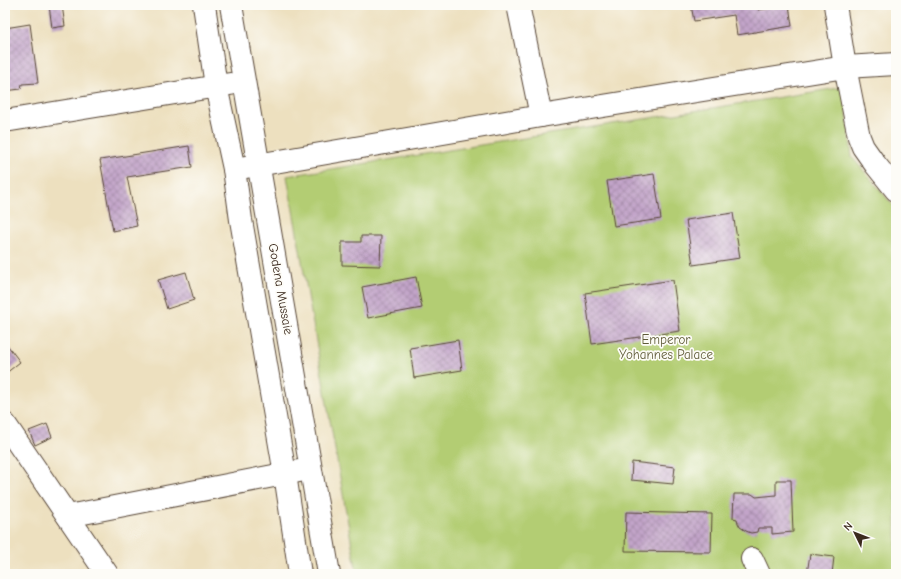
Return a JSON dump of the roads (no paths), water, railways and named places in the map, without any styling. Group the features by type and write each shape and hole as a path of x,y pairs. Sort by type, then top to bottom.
{"street":[{"path":"204,5 216,86 234,169 241,220 285,474 300,574"},
{"name":"Godena Mussaie","path":"231,5 330,574"},
{"path":"518,5 541,116"},
{"path":"835,5 845,67 859,137 863,148 896,190"},
{"path":"234,169 541,116 845,67 896,64"},
{"path":"5,121 245,81"},
{"path":"5,424 107,574"},
{"path":"68,516 312,469"}],"park label":[{"name":"Emperor Yohannes Palace","path":"666,346"}]}
